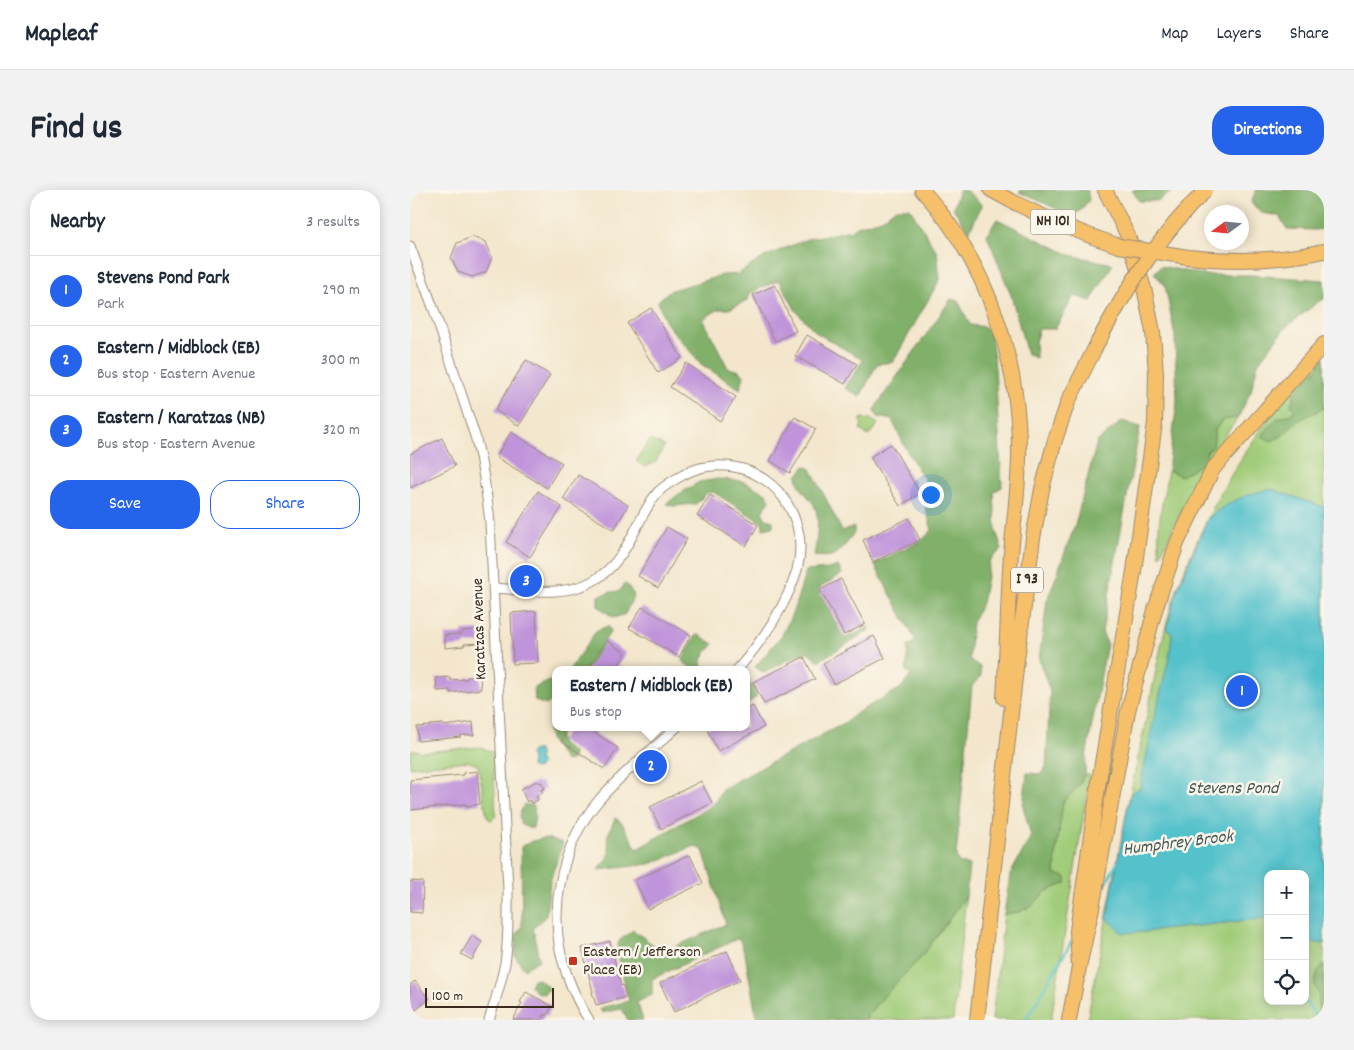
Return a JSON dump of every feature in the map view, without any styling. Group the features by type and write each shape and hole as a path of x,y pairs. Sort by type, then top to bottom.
{"highway":[{"path":"922,190 963,245 982,281 997,319 1006,350 1016,398 1019,459 1011,554 998,829"},
{"name":"NH 101","path":"991,190 1065,227 1119,246 1219,260 1285,257 1324,251"},
{"path":"1079,967 1077,931 1099,780 1134,571 1155,423 1156,374 1153,332 1145,292 1128,236 1105,190"},
{"name":"I 93","path":"977,1020 1029,567 1042,489 1055,440 1068,402 1098,342 1137,274 1190,205 1206,191"},
{"path":"1069,1020 1092,908 1128,711 1155,610 1177,543 1213,469 1324,344"}],"street":[{"name":"Karatzas Avenue","path":"410,246 454,367 482,461 490,523 508,919 505,962 489,1020"},
{"path":"494,588 557,591 582,586 600,576 616,562 652,499 669,483 690,471 710,466 730,467 749,471 772,486 786,501 799,530 800,552 799,564 788,595 761,639 739,666"},
{"path":"589,1020 567,975 560,949 557,912 563,868 572,840 598,801 617,781 673,731"}],"green space":[{"path":"959,190 967,191 982,205 969,232 953,208"},
{"path":"1021,190 1087,190 1089,200 1073,216 1019,192"},
{"path":"1132,190 1175,190 1157,201 1139,201"},
{"path":"1256,190 1324,190 1324,229 1287,229 1279,216 1262,213 1251,203"},
{"path":"896,208 910,208 937,252 940,279 893,362 877,364 860,397 845,388 863,360 817,333 796,311 779,280 750,293 748,300 729,309 719,309 703,319 728,368 740,371 744,376 740,389 701,364 666,323 658,301 669,291 723,275 738,274 764,257 807,239 852,230 857,226 882,219"},
{"path":"997,219 1070,255 1113,264 1091,301 1074,296 1055,329 1039,329 1035,342 1036,358 1027,354 1011,295 987,235"},
{"path":"1161,266 1205,275 1251,275 1324,280 1324,299 1285,328 1258,363 1251,391 1238,418 1222,420 1215,430 1213,447 1207,451 1205,462 1181,476 1168,470 1177,403 1175,336 1165,285 1154,273"},
{"path":"951,299 958,301 970,325 985,327 991,336 995,368 1002,487 994,492 996,531 1002,549 990,560 982,603 972,622 969,659 980,667 981,676 972,686 956,856 959,863 969,865 966,896 919,960 868,1014 866,1020 757,1020 745,954 739,938 652,979 652,995 637,1002 643,1020 628,1020 622,1009 602,1013 600,1008 629,1001 617,950 619,941 633,930 663,952 726,924 703,850 695,846 650,864 598,870 610,854 607,837 615,818 622,823 637,849 714,804 722,789 846,722 860,711 901,688 911,675 906,671 908,646 916,641 874,564 922,540 932,530 924,503 935,496 908,453 892,420 878,417 874,411"},
{"name":"Stevens Pond","path":"1324,356 1324,1020 1087,1020 1160,649 1173,600 1206,522 1222,492 1239,462 1278,406"},
{"path":"1324,358 1324,408 1297,421 1282,436 1271,441 1262,436 1277,418 1295,411 1291,405 1295,392 1318,368"},
{"path":"862,418 867,420 869,418 878,424 868,436 860,429"},
{"path":"1238,418 1205,467 1160,556 1159,524 1168,470 1181,476 1213,447 1215,430 1223,419"},
{"path":"1122,421 1140,427 1102,632 1107,643 1086,757 1085,774 1078,787 1063,802 1055,874 1066,877 1066,883 1045,892 1032,906 1019,912 1004,914 1010,875 1031,836 1023,806 1027,773 1041,774 1046,767 1050,691 1039,660 1047,601 1075,525 1097,442"},
{"path":"650,440 664,446 656,462 645,467 636,461"},
{"path":"805,466 811,469 842,531 854,527 854,533 842,549 834,555 814,556 817,530 816,510 801,488 797,476"},
{"path":"718,479 742,481 766,493 770,500 762,512 766,519 773,521 773,527 763,529 763,523 713,492 707,493 696,504 673,506 666,504 699,482"},
{"path":"838,566 842,574 818,589 843,637 846,638 869,627 870,630 819,661 808,652 799,654 764,673 755,667 782,635 793,612 806,571 829,569"},
{"path":"624,584 627,585 634,595 625,614 614,618 598,606 598,596 620,591"},
{"path":"608,626 611,631 589,666 572,666 597,630"},
{"path":"697,634 714,644 704,655 701,664 703,666 689,666 682,661"},
{"path":"552,681 552,701 546,705 535,701 534,688"},
{"path":"750,683 752,685 757,697 750,701"},
{"path":"551,717 552,731 561,731 559,735 561,744 573,753 572,760 565,761 551,741 548,731"},
{"path":"479,747 493,752 496,816 492,820 487,816 478,765 468,761 410,767 410,750 421,752"},
{"path":"1085,774 1090,775 1051,1020 992,1020 1004,914 1019,912 1032,906 1045,892 1066,883 1055,874 1063,802 1078,787"},
{"path":"524,804 534,806 533,828 528,828 521,824 519,816"},
{"path":"546,838 563,843 550,881 546,916 533,928 539,960 524,969 515,956 516,935 522,927 521,847 532,841"},
{"path":"966,896 953,1020 866,1020 868,1014 919,960"},
{"path":"1324,963 1323,1020 1319,1012 1319,995 1314,984 1318,971"},
{"path":"533,979 539,979 550,989 543,994 536,992 530,986"}],"water":[{"name":"Stevens Pond","path":"1271,489 1324,507 1324,944 1311,942 1309,936 1309,870 1264,870 1264,918 1122,933 1107,918 1130,794 1140,788 1169,658 1172,634 1166,629 1179,585 1208,518 1237,499"},
{"path":"538,750 540,754 539,761 541,764 539,768 535,769 531,767 532,760 530,754"}],"building":[{"path":"472,237 486,242 492,257 486,272 472,277 458,272 451,258 457,243"},
{"path":"775,285 796,331 775,341 753,295"},
{"path":"651,308 682,358 658,373 627,323"},
{"path":"807,335 857,364 845,384 795,356"},
{"path":"526,360 550,375 519,426 495,410"},
{"path":"686,363 736,397 720,421 670,387"},
{"path":"795,417 816,429 790,473 770,461"},
{"path":"511,432 562,463 547,488 496,457"},
{"path":"442,438 455,466 410,488 410,454"},
{"path":"891,444 920,493 900,506 870,457"},
{"path":"578,475 628,505 614,530 563,499"},
{"path":"538,491 562,507 530,557 506,542"},
{"path":"710,495 758,525 746,546 697,516"},
{"path":"909,518 920,540 873,562 863,540"},
{"path":"667,527 687,539 658,588 638,576"},
{"path":"841,579 865,624 844,635 820,590"},
{"path":"642,607 691,635 679,657 629,628"},
{"path":"536,611 538,663 513,664 511,613"},
{"path":"479,630 480,643 445,648 445,635"},
{"path":"874,636 885,658 834,684 823,663"},
{"path":"606,640 626,653 618,666 590,666"},
{"path":"804,657 815,679 764,704 753,682"},
{"path":"480,676 481,689 450,693 450,690 437,691 436,678 450,677 450,680"},
{"path":"753,706 764,727 718,751 708,731 750,731 750,707"},
{"path":"473,722 474,735 418,741 417,727"},
{"path":"568,731 592,731 618,748 604,769 561,741"},
{"path":"477,771 480,804 410,810 410,780 463,775 463,773"},
{"path":"537,781 538,783 541,782 545,788 541,790 543,793 536,796 538,800 531,804 530,800 527,802 521,789"},
{"path":"701,781 712,803 661,829 650,807"},
{"path":"690,855 703,883 648,909 635,880"},
{"path":"410,881 423,882 422,913 410,912"},
{"path":"472,936 482,942 472,960 461,954"},
{"path":"610,941 621,986 623,985 626,997 596,1005 582,948"},
{"path":"727,951 740,980 674,1012 660,983"},
{"path":"415,981 429,999 410,1015 410,985"},
{"path":"526,992 552,1006 547,1016 545,1014 542,1020 513,1020"}],"waterway":[{"name":"Humphrey Brook","path":"1102,889 1118,862"},
{"name":"Humphrey Brook","path":"1309,950 1313,940"},
{"name":"Humphrey Brook","path":"1026,1020 1072,941"},
{"name":"Humphrey Brook","path":"1308,1005 1318,1020 1324,1019"}],"place":[{"name":"Eastern / Karatzas (NB)","path":"526,581"},
{"name":"Stevens Pond Park","path":"1242,691"},
{"name":"Eastern / Midblock (EB)","path":"651,766"},
{"name":"Eastern / Jefferson Place (EB)","path":"573,961"}]}
